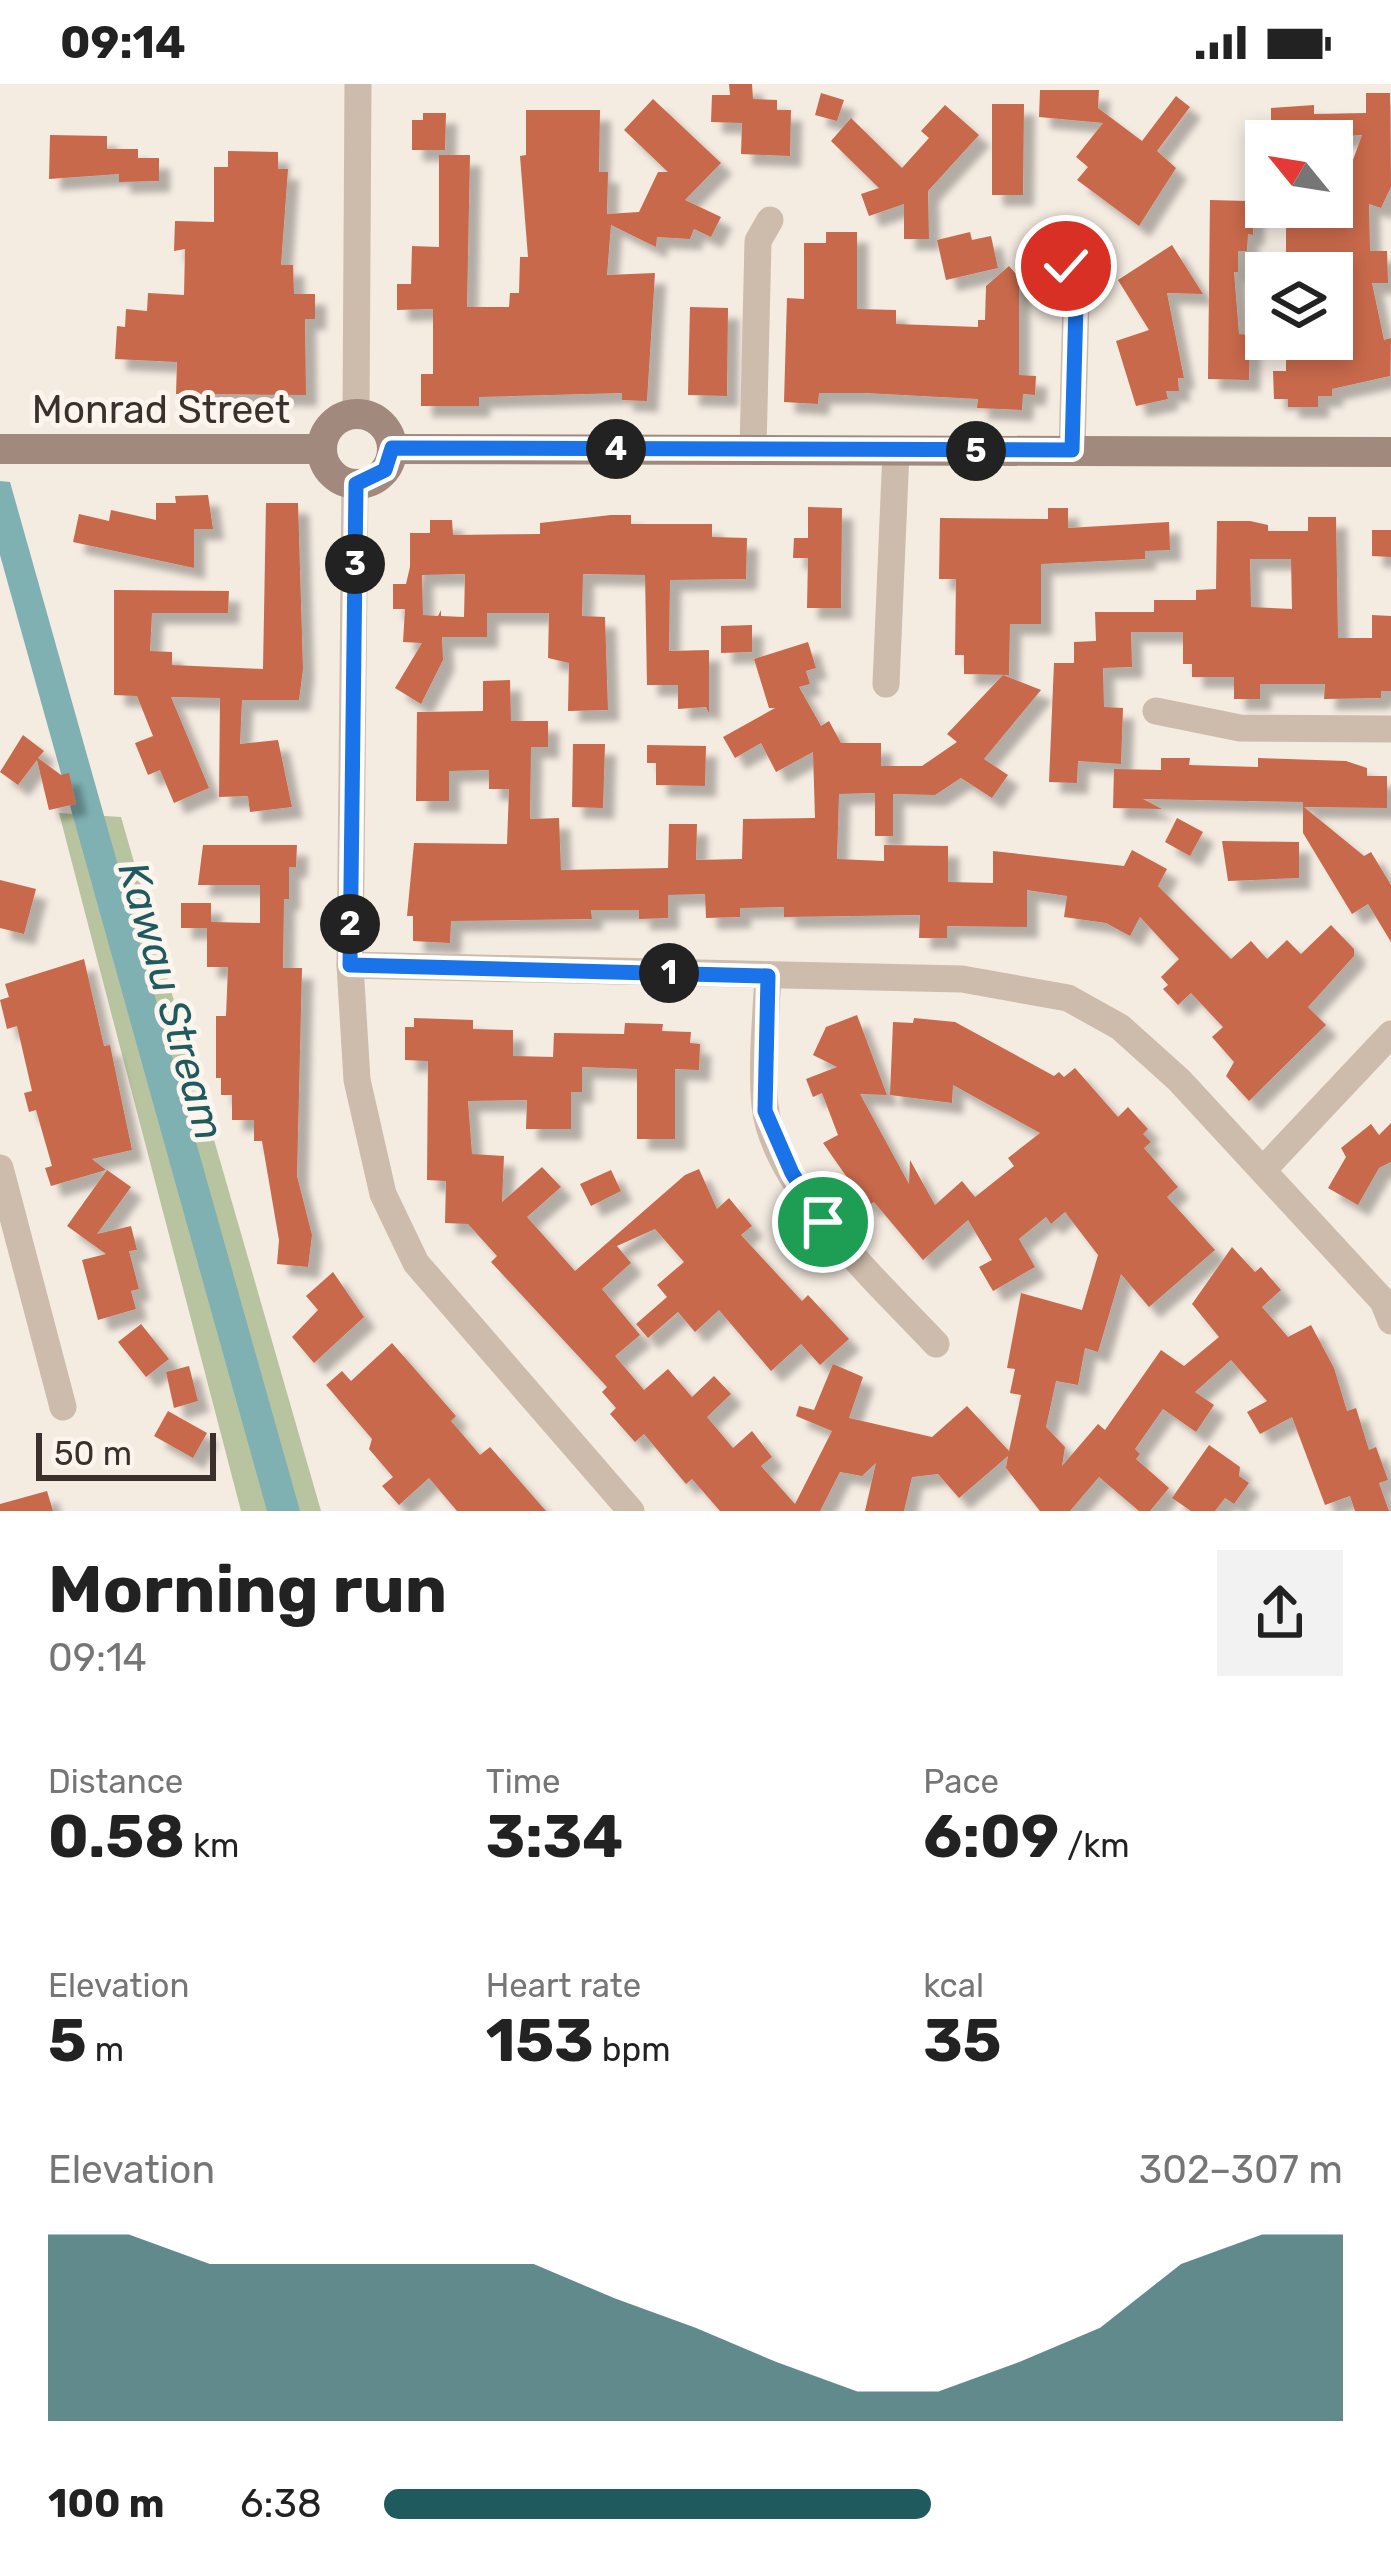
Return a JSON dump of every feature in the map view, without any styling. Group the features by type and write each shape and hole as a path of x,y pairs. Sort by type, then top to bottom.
{"street":[{"path":"356,413 358,84"},
{"path":"753,449 758,241 770,220"},
{"path":"1050,238 1076,304 1072,450"},
{"path":"356,413 386,428 392,448 385,470 356,484"},
{"path":"356,413 328,428 322,449 328,469 356,484"},
{"path":"392,448 1391,452"},
{"name":"Monrad Street","path":"11,449 322,449"},
{"path":"886,684 896,451"},
{"path":"356,484 350,965 357,1080 383,1194 416,1263 631,1511"},
{"path":"1156,711 1240,728 1391,729"},
{"path":"350,965 962,979 1067,998 1135,1040 1383,1301 1391,1321"},
{"path":"768,976 765,1111 792,1173 823,1222 937,1344"},
{"path":"1263,1170 1391,1034"},
{"path":"0,1168 63,1407"}],"green space":[{"path":"59,813 121,817 321,1511 241,1511"}],"water":[{"path":"0,481 10,482 300,1511 267,1511 0,555"}],"building":[{"path":"729,84 752,84 753,99 777,100 777,110 791,110 790,156 741,154 742,123 711,122 712,95 730,95"},
{"path":"1040,90 1099,90 1098,108 1142,141 1176,96 1190,107 1157,151 1176,168 1139,226 1077,180 1088,167 1076,157 1103,123 1039,117"},
{"path":"821,93 844,100 837,121 815,115"},
{"path":"1366,93 1390,93 1391,187 1381,208 1369,204 1370,251 1387,251 1388,283 1372,283 1384,340 1391,338 1390,376 1332,389 1332,396 1318,396 1318,407 1288,407 1288,399 1274,399 1273,371 1286,371 1286,360 1353,360 1353,252 1286,252 1286,228 1353,228 1353,160 1362,135 1353,136 1353,120 1271,120 1271,108 1314,105 1314,114 1366,113"},
{"path":"653,99 721,163 685,200 721,217 711,237 694,229 690,239 657,237 656,247 611,225 607,275 655,273 647,401 622,400 622,393 479,397 479,406 421,406 421,374 433,374 433,309 397,310 397,284 411,284 412,246 439,247 439,155 470,155 467,307 509,307 510,293 519,293 520,257 528,257 520,156 526,155 526,110 600,110 599,172 608,172 607,214 639,212 658,172 668,172 624,130"},
{"path":"992,104 1024,104 1023,195 992,195"},
{"path":"945,105 979,135 928,191 929,239 904,239 904,204 869,216 861,194 879,188 831,141 851,118 902,168 929,138 921,131"},
{"path":"423,113 446,113 445,150 412,150 412,120 423,120"},
{"path":"50,135 107,136 107,149 138,149 138,158 159,158 159,181 119,182 119,174 49,179"},
{"path":"228,151 278,152 278,169 288,169 281,265 293,265 294,294 315,294 315,319 305,319 306,395 176,394 177,362 115,359 117,326 125,327 126,309 147,311 148,293 184,295 185,249 174,251 175,221 214,222 214,167 228,167"},
{"path":"1210,200 1245,201 1245,228 1253,228 1253,235 1248,234 1247,251 1238,251 1238,272 1234,272 1249,380 1208,379"},
{"path":"826,232 857,232 857,309 896,310 896,324 978,327 978,320 985,320 986,286 1009,266 1024,283 1019,287 1019,375 1036,376 1035,395 1023,394 1022,410 977,408 978,399 865,393 819,393 818,404 784,402 787,298 804,299 804,243 826,243"},
{"path":"970,232 972,240 991,236 998,268 946,280 937,240"},
{"path":"1172,245 1203,294 1167,293 1184,378 1178,378 1179,391 1166,391 1168,399 1136,406 1116,341 1149,330 1118,280"},
{"path":"690,307 728,308 727,396 688,395"},
{"path":"208,495 213,529 194,529 194,568 73,542 79,514 109,521 111,510 156,520 156,503 176,503 175,496"},
{"path":"266,503 298,503 303,669 299,700 242,700 240,744 278,740 292,807 250,812 248,796 219,797 220,698 171,697 209,788 174,803 160,770 148,775 135,743 153,736 137,696 114,695 114,590 229,591 228,613 152,613 150,651 172,652 172,665 263,669"},
{"path":"808,507 842,508 841,608 807,608 808,558 793,558 794,538 808,538"},
{"path":"1048,508 1068,508 1068,528 1169,522 1170,550 1145,551 1145,559 1041,564 1041,624 1010,624 1009,675 964,674 964,655 955,655 956,579 939,579 940,518 1048,519"},
{"path":"631,515 631,524 712,524 712,537 747,538 746,579 670,580 669,651 709,650 709,713 706,707 678,709 678,685 647,685 645,575 583,574 582,616 605,617 608,710 568,711 569,663 548,658 549,613 487,613 487,637 442,637 443,660 421,704 395,688 422,643 403,642 405,609 393,609 393,584 406,584 410,567 410,533 430,533 430,520 452,520 453,535 540,534 540,523","holes":["465,574 464,617 441,616 441,610 438,616 423,615 422,575"]},
{"path":"1308,517 1336,517 1338,638 1372,638 1372,615 1391,616 1391,691 1381,691 1381,698 1324,699 1325,684 1260,684 1260,699 1234,699 1234,677 1192,677 1192,664 1183,664 1183,632 1131,632 1132,667 1103,668 1104,707 1123,708 1121,764 1078,761 1077,783 1049,782 1054,663 1074,663 1074,642 1096,641 1095,612 1154,612 1154,600 1196,600 1196,590 1216,589 1217,521 1250,521 1268,525 1268,531 1308,531","holes":["1250,559 1291,559 1292,609 1251,607"]},
{"path":"1372,530 1391,530 1391,557 1372,556"},
{"path":"752,625 752,652 721,653 721,626"},
{"path":"808,642 816,668 806,671 810,684 799,687 821,726 829,721 841,743 881,743 881,766 922,766 957,742 947,734 1003,675 1041,690 984,759 1008,775 992,798 961,778 935,795 893,794 893,836 875,836 875,793 839,794 837,859 884,861 884,845 948,846 948,882 993,883 993,851 1124,866 1132,850 1167,869 1158,886 1231,959 1251,941 1267,959 1287,940 1301,954 1331,925 1354,949 1354,956 1308,1007 1326,1025 1249,1101 1226,1076 1234,1062 1212,1037 1223,1027 1191,993 1178,1005 1163,989 1168,985 1161,977 1179,959 1140,917 1130,936 1106,923 1064,917 1067,896 1027,890 1027,927 947,926 947,938 919,938 920,915 784,917 784,907 740,908 740,917 706,918 705,894 668,895 668,918 639,919 639,910 591,910 592,919 451,921 450,943 413,941 413,916 407,916 414,843 507,844 509,789 489,789 489,770 449,771 449,801 416,801 417,712 483,711 483,681 510,680 511,721 548,721 548,747 531,747 530,819 559,818 561,870 668,868 669,824 697,824 696,860 742,859 743,819 815,818 813,752 776,772 761,743 735,758 723,737 775,708 769,708 754,659"},
{"path":"23,735 44,751 38,758 61,775 69,773 76,804 49,810 37,760 18,785 0,772"},
{"path":"573,744 605,744 603,808 572,807"},
{"path":"647,745 706,746 705,786 656,785 656,763 647,763"},
{"path":"1161,758 1190,758 1189,765 1258,767 1258,758 1346,761 1367,768 1367,776 1387,776 1387,808 1304,807 1364,856 1371,852 1391,885 1391,942 1368,904 1352,914 1303,833 1303,802 1143,799 1162,809 1113,808 1114,769 1161,770"},
{"path":"1177,818 1203,832 1190,856 1165,842"},
{"path":"1222,841 1299,842 1299,878 1228,881"},
{"path":"203,845 297,845 296,867 289,867 289,899 284,899 283,968 302,968 297,1176 312,1235 308,1267 277,1264 279,1240 262,1141 254,1141 254,1120 232,1120 232,1095 221,1095 221,1078 216,1078 216,1016 226,1016 228,967 207,967 207,928 181,928 181,903 211,903 211,922 260,923 260,885 198,885"},
{"path":"0,880 36,889 24,934 0,928"},
{"path":"84,959 104,1046 110,1045 132,1150 92,1159 106,1170 51,1186 45,1168 52,1166 36,1110 29,1112 24,1093 32,1091 17,1026 7,1029 0,1000 9,997 5,984"},
{"path":"857,1015 887,1095 860,1094 909,1184 910,1160 935,1205 962,1181 975,1197 1014,1166 1008,1158 1040,1133 953,1085 952,1103 890,1095 893,1022 913,1023 914,1018 955,1022 1054,1076 1059,1072 1064,1077 1075,1068 1118,1117 1128,1107 1148,1129 1143,1134 1151,1142 1144,1148 1178,1187 1167,1197 1215,1250 1149,1307 1121,1274 1098,1352 1085,1348 1078,1385 1056,1381 1046,1427 1065,1447 1062,1466 1098,1424 1105,1430 1161,1350 1184,1366 1219,1337 1192,1304 1232,1247 1255,1272 1261,1267 1281,1290 1262,1307 1288,1337 1311,1325 1334,1368 1347,1411 1356,1408 1369,1450 1376,1447 1388,1480 1379,1483 1389,1511 1355,1511 1350,1496 1325,1505 1292,1417 1260,1434 1247,1412 1267,1401 1231,1360 1195,1392 1214,1405 1196,1432 1163,1409 1135,1449 1140,1454 1136,1459 1169,1488 1150,1511 1139,1511 1099,1477 1070,1511 1040,1511 1006,1468 1008,1456 959,1498 938,1474 912,1477 904,1511 865,1511 876,1463 862,1476 840,1472 820,1511 720,1511 692,1479 686,1484 644,1434 635,1442 610,1414 616,1408 602,1392 607,1387 491,1262 497,1256 468,1224 445,1223 446,1181 427,1180 428,1061 405,1060 405,1027 414,1027 414,1018 473,1020 473,1029 513,1030 513,1056 553,1057 554,1033 624,1034 625,1023 663,1024 662,1031 691,1032 690,1043 700,1044 699,1070 675,1069 675,1139 637,1139 637,1069 582,1067 582,1092 571,1092 571,1129 526,1129 527,1100 468,1101 472,1154 504,1156 502,1202 542,1167 561,1187 527,1217 575,1271 685,1175 699,1169 717,1209 729,1198 752,1226 741,1235 802,1301 808,1295 849,1339 820,1365 801,1344 771,1371 719,1310 695,1332 678,1312 648,1338 636,1324 667,1297 657,1285 684,1262 655,1229 617,1246 631,1263 602,1289 640,1335 615,1356 644,1390 668,1369 692,1397 714,1376 731,1394 707,1417 733,1448 752,1431 772,1457 761,1466 795,1504 832,1431 796,1416 799,1406 814,1410 833,1364 863,1377 849,1418 932,1437 967,1406 1009,1451 1021,1395 1010,1393 1015,1369 1007,1368 1021,1293 1082,1310 1098,1255 1065,1212 1051,1224 1046,1217 1019,1239 1035,1267 993,1291 979,1267 992,1260 968,1220 923,1260 874,1202 867,1206 823,1143 838,1135 822,1093 813,1097 806,1079 837,1067 813,1055 826,1027"},
{"path":"1391,1123 1391,1162 1379,1168 1358,1205 1328,1188 1346,1157 1341,1148 1371,1124 1379,1135"},
{"path":"107,1170 131,1187 97,1234 131,1226 137,1250 129,1251 139,1289 131,1291 136,1309 98,1320 82,1260 106,1254 67,1226"},
{"path":"611,1170 621,1191 591,1206 580,1184"},
{"path":"333,1272 364,1317 314,1363 292,1337 318,1310 306,1296"},
{"path":"141,1324 169,1359 146,1377 118,1342"},
{"path":"392,1343 456,1416 451,1421 480,1455 490,1447 546,1511 457,1511 429,1478 399,1505 382,1486 393,1477 369,1449 372,1439 326,1385 342,1371 351,1381"},
{"path":"189,1366 198,1401 174,1408 166,1372"},
{"path":"168,1411 207,1433 193,1458 154,1436"},
{"path":"1209,1445 1240,1467 1239,1476 1249,1483 1234,1504 1225,1498 1215,1511 1191,1511 1172,1498"},
{"path":"47,1491 53,1511 0,1511 0,1504"}],"route":[{"path":"823,1222 792,1173 765,1111 768,976 350,965 356,484 377,478 391,460 392,448 1072,450 1076,304 1066,266"}],"water label":[{"name":"Kawau Stream","path":"171,1001"}]}
